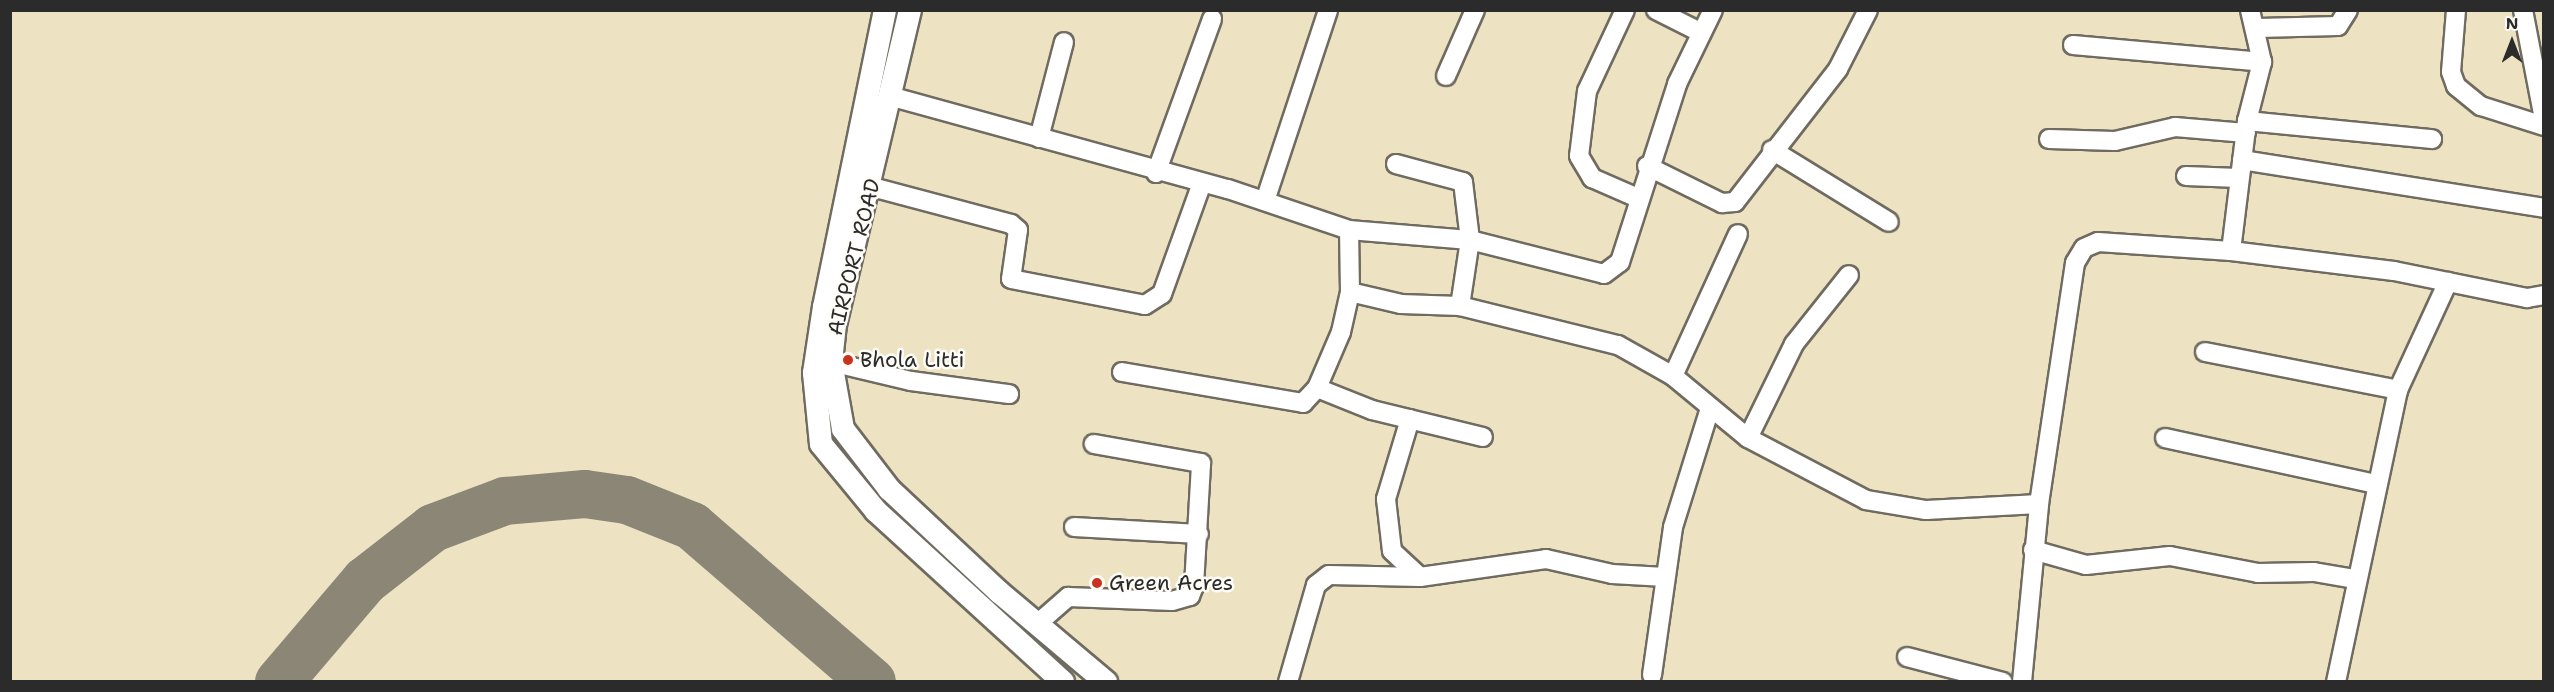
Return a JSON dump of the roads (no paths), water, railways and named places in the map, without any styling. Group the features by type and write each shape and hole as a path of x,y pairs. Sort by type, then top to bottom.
{"street":[{"name":"AIRPORT ROAD","path":"885,10 822,318 814,373 820,444 876,511 1063,681"},
{"name":"AIRPORT ROAD","path":"910,10 872,187 835,324 831,362 843,429 889,489 1036,625 1106,681"},
{"path":"1265,201 1328,10"},
{"path":"1446,76 1475,10"},
{"path":"1625,10 1587,91 1579,156 1592,178 1638,198"},
{"path":"1656,10 1702,33"},
{"path":"893,97 1156,173 1265,201 1349,230 1470,240 1604,274 1620,262 1647,166 1713,10"},
{"path":"1647,166 1722,203 1735,202 1772,150 1838,69 1868,10"},
{"path":"2231,251 2247,127 2262,62 2258,28 2250,10"},
{"path":"2258,28 2338,26 2349,10"},
{"path":"2456,10 2451,72 2456,86 2481,106 2544,126"},
{"path":"2523,10 2544,119"},
{"path":"1156,173 1212,19"},
{"path":"1039,138 1064,42"},
{"path":"2073,45 2262,62"},
{"path":"2049,139 2115,141 2175,127 2247,127 2432,139"},
{"path":"1772,150 1889,222"},
{"path":"2242,160 2544,208"},
{"path":"1396,164 1463,182 1470,240 1460,306"},
{"path":"2186,176 2240,178"},
{"path":"872,187 1011,224 1018,230 1011,279 1145,305 1162,294 1202,183"},
{"path":"1122,372 1293,405 1317,388 1350,292 1349,230"},
{"path":"1673,376 1738,234"},
{"path":"2022,681 2039,504 2075,263 2084,248 2098,242 2231,251 2448,282 2527,298 2544,295"},
{"path":"1748,438 1794,344 1849,275"},
{"path":"2336,681 2355,579 2398,390 2448,282"},
{"path":"1350,292 1401,304 1460,306 1618,345 1673,376 1748,438 1866,500 1926,510 2039,504"},
{"path":"2205,352 2398,390"},
{"path":"831,362 911,381 1009,394"},
{"path":"1317,388 1410,418 1483,437"},
{"path":"1652,675 1665,577 1677,510 1710,408"},
{"path":"1410,418 1386,499 1392,551 1420,577"},
{"path":"2165,438 2376,484"},
{"path":"1036,625 1068,597 1172,601 1190,596 1199,534 1201,462 1094,444"},
{"path":"1074,527 1199,534"},
{"path":"2033,550 2086,565 2170,556 2258,573 2314,572 2355,579"},
{"path":"1288,681 1316,585 1329,575 1420,577 1546,559 1612,574 1665,577"},
{"path":"1907,657 2003,681"}],"place":[{"name":"Bhola Litti","path":"848,360"},
{"name":"Green Acres","path":"1097,583"}]}
